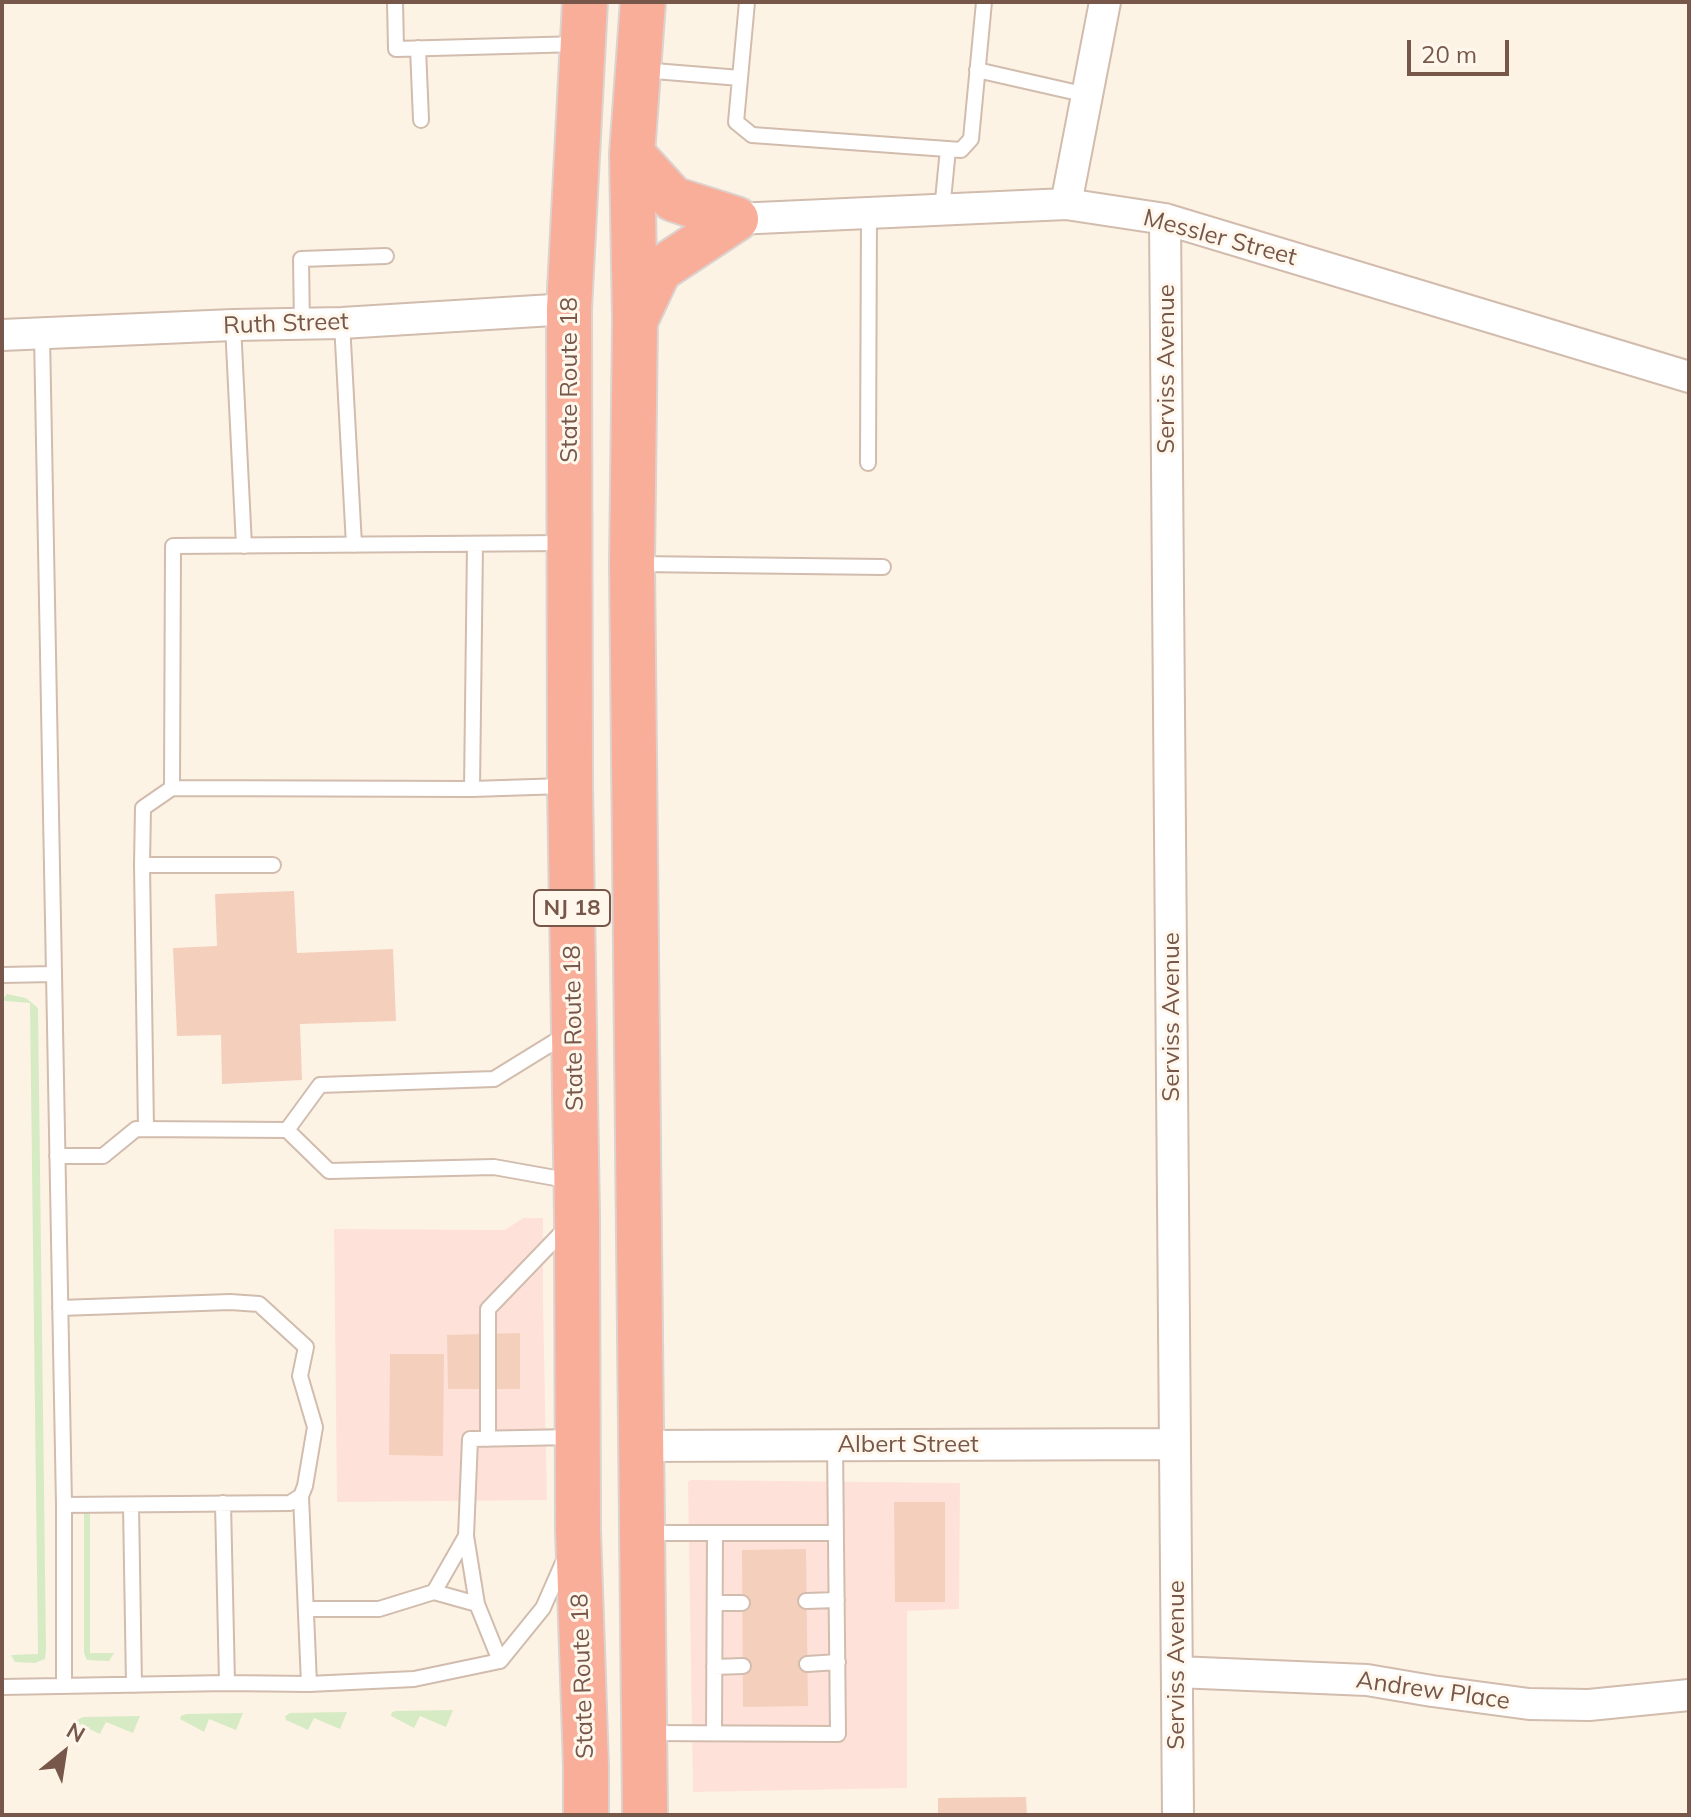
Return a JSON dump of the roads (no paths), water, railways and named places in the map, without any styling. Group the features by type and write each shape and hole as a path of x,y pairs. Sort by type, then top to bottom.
{"highway":[{"name":"NJ 18","path":"643,2 632,154 635,321 632,564 645,1815"},
{"name":"State Route 18","path":"584,23 569,309 569,543 578,1530 586,1815"},
{"path":"632,154 673,199 736,219"},
{"path":"635,321 659,270 736,219"}],"street":[{"path":"1066,204 1105,2"},
{"name":"Messler Street","path":"736,219 1066,204 1165,219 1689,377"},
{"name":"Serviss Avenue","path":"1165,219 1178,1815"},
{"name":"Ruth Street","path":"2,335 342,323 569,309"},
{"name":"Albert Street","path":"641,1446 1175,1444"},
{"name":"Andrew Place","path":"1177,1672 1367,1680 1529,1704 1589,1705 1689,1695"}],"lane":[{"path":"395,2 396,49 584,23"},
{"path":"747,2 736,122 752,135 961,150 971,139 984,2"},
{"path":"418,48 421,120"},
{"path":"638,70 740,78"},
{"path":"977,70 1087,95"},
{"path":"942,210 948,149"},
{"path":"868,463 869,213"},
{"path":"302,324 301,259 386,256"},
{"path":"342,323 354,545"},
{"path":"233,325 244,546"},
{"path":"42,335 64,1505 64,1686"},
{"path":"172,788 173,546 569,543"},
{"path":"472,789 475,544"},
{"path":"632,564 883,567"},
{"path":"146,1129 143,808 172,788 472,789 570,785"},
{"path":"142,865 273,865"},
{"path":"2,975 54,974"},
{"path":"287,1130 320,1085 494,1079 574,1030"},
{"path":"57,1156 103,1156 136,1129 287,1130 329,1171 494,1167 576,1199 488,1309 488,1439"},
{"path":"60,1308 230,1302 259,1304 306,1347 300,1376 315,1427 310,1466 301,1496 309,1684"},
{"path":"500,1661 477,1604 466,1536 470,1439 578,1437"},
{"path":"644,1732 838,1734 835,1445"},
{"path":"64,1505 290,1503 301,1496"},
{"path":"223,1503 227,1683"},
{"path":"131,1505 134,1685"},
{"path":"2,1687 309,1684 414,1679 500,1661 543,1608 578,1530"},
{"path":"642,1533 836,1533"},
{"path":"714,1733 715,1533"},
{"path":"434,1592 466,1536"},
{"path":"306,1609 379,1609 434,1592 477,1604"},
{"path":"806,1601 837,1600"},
{"path":"715,1603 742,1603"},
{"path":"807,1664 838,1662"},
{"path":"714,1667 743,1666"},
{"path":"571,1815 586,1767"},
{"path":"645,1815 658,1815"}]}
